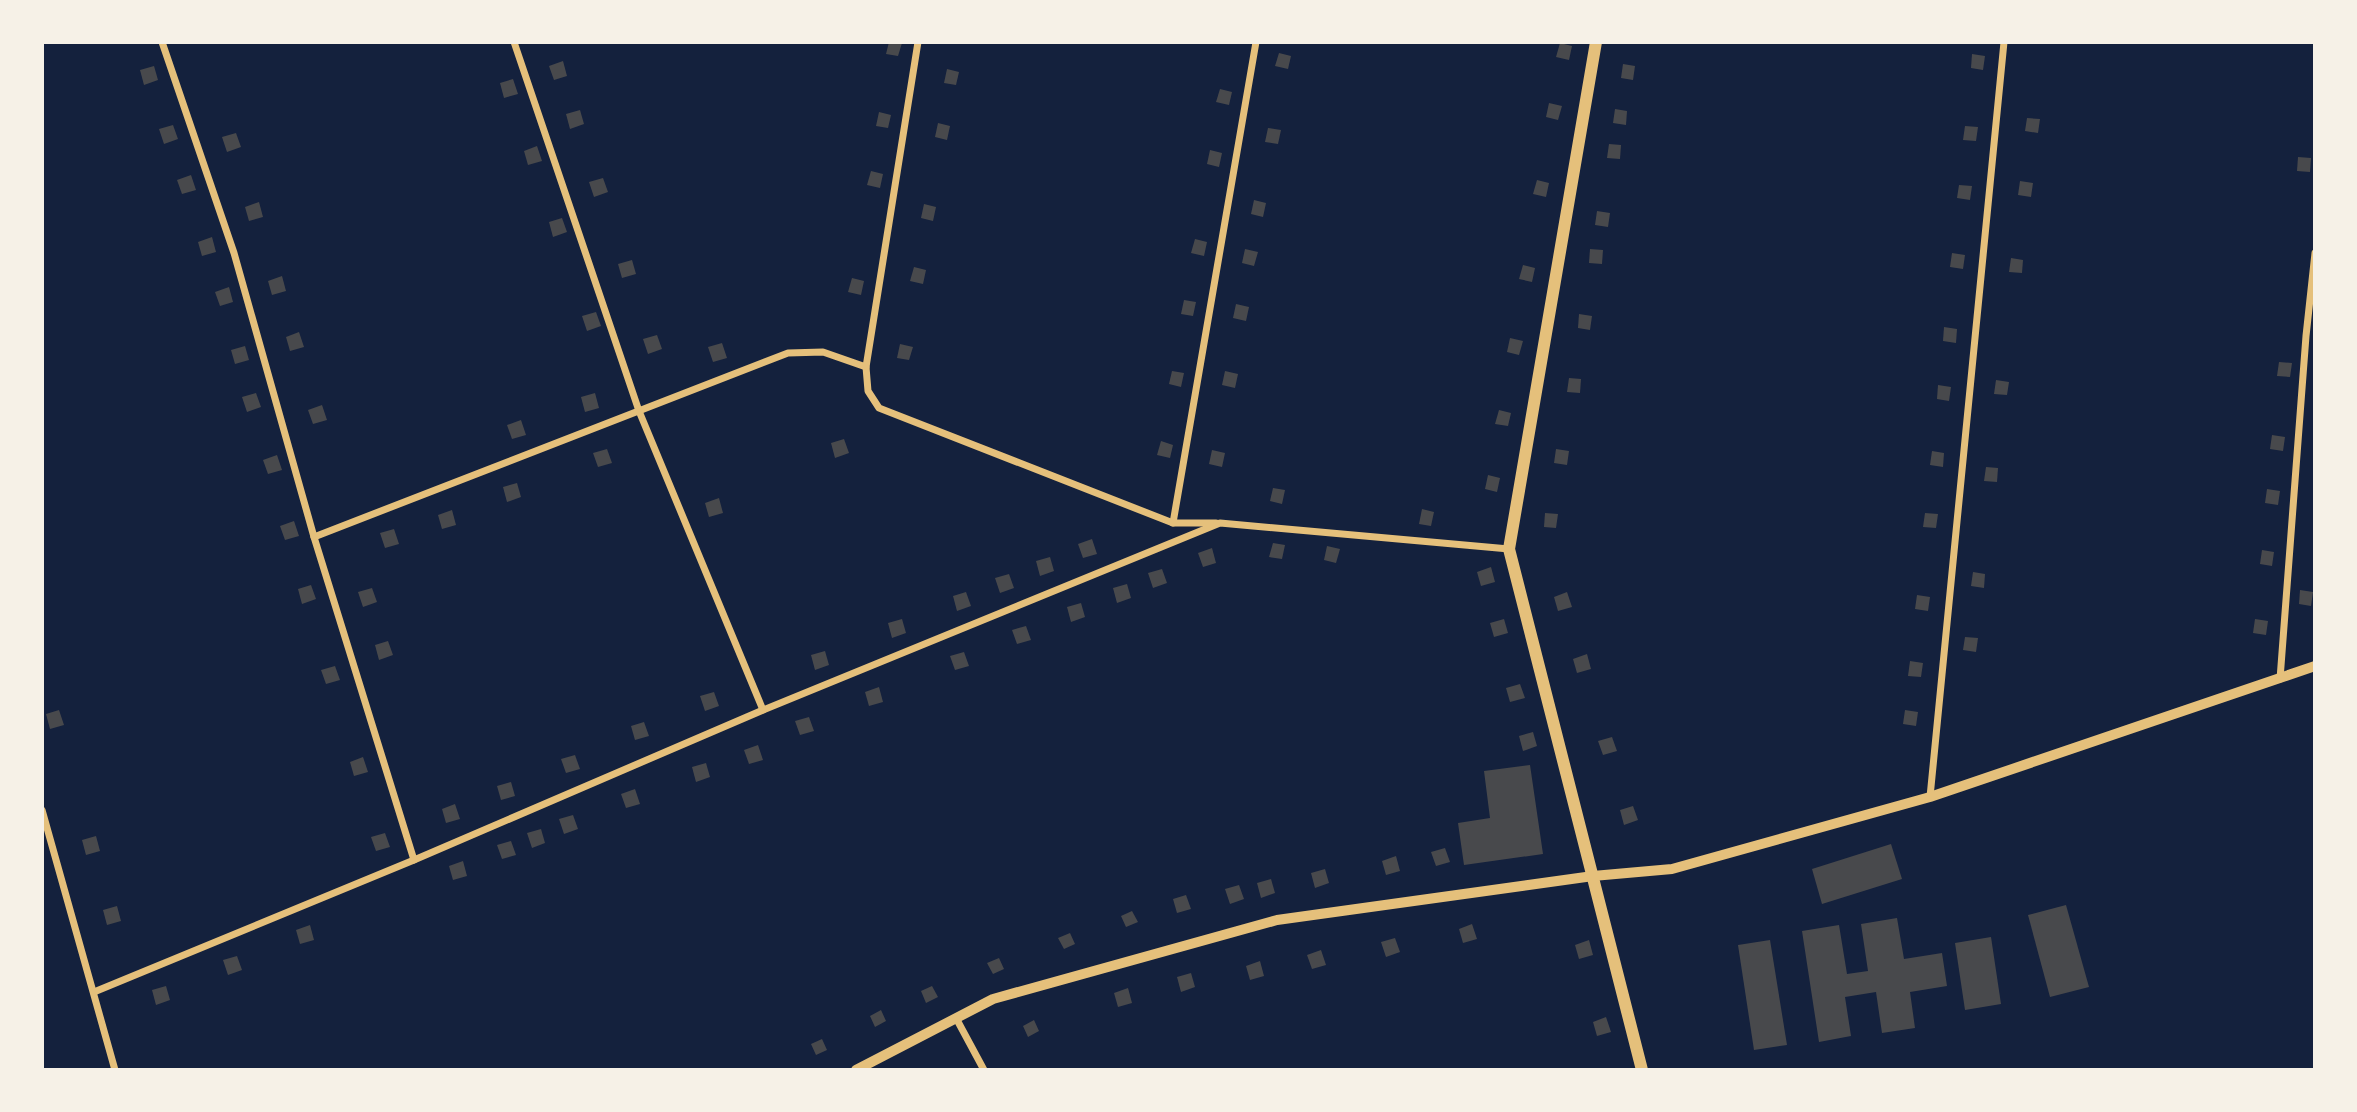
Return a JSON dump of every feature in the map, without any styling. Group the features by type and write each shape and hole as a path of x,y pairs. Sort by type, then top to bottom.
{"main road":[{"path":"1596,42 1509,549 1642,1070"}],"street":[{"path":"162,42 234,253 314,537 414,860"},
{"path":"514,42 639,411 763,710"},
{"path":"918,42 866,367 868,391 879,408 1173,523 1220,523 1509,549"},
{"path":"1173,523 1256,42"},
{"path":"1930,797 2004,42"},
{"path":"2280,679 2315,253"},
{"path":"314,537 788,353 823,352 866,367"},
{"path":"94,992 414,860 763,710 1220,523"},
{"path":"856,1070 993,999 1277,920 1593,876 1672,869 1930,797 2315,666"},
{"path":"42,810 115,1070"},
{"path":"956,1018 984,1070"}],"building":[{"path":"889,42 902,43 898,56 886,54"},
{"path":"1560,43 1572,46 1569,60 1556,57"},
{"path":"1279,53 1291,56 1288,69 1275,66"},
{"path":"1972,54 1985,56 1983,70 1971,68"},
{"path":"563,61 567,76 554,80 549,66"},
{"path":"1623,64 1635,66 1633,80 1621,78"},
{"path":"154,66 158,80 144,85 140,70"},
{"path":"947,69 959,72 956,85 944,83"},
{"path":"513,79 518,94 504,98 500,83"},
{"path":"1220,89 1232,92 1229,105 1216,102"},
{"path":"1549,103 1562,106 1558,120 1546,117"},
{"path":"1615,109 1627,111 1626,125 1613,123"},
{"path":"580,110 584,124 570,129 566,114"},
{"path":"879,112 891,115 888,128 876,126"},
{"path":"2027,118 2040,119 2038,133 2025,131"},
{"path":"938,123 950,126 947,140 935,137"},
{"path":"173,125 178,139 164,144 159,129"},
{"path":"1965,126 1978,127 1976,141 1963,140"},
{"path":"1268,128 1281,130 1278,144 1265,142"},
{"path":"236,133 241,147 227,152 222,137"},
{"path":"1609,144 1621,145 1620,159 1607,158"},
{"path":"537,146 542,161 528,165 524,151"},
{"path":"1210,150 1222,153 1219,167 1207,164"},
{"path":"2298,157 2311,158 2310,172 2297,171"},
{"path":"871,171 883,174 880,188 867,185"},
{"path":"191,175 196,190 182,194 177,180"},
{"path":"603,178 608,192 594,197 589,182"},
{"path":"1537,180 1549,183 1546,197 1533,194"},
{"path":"2020,181 2033,183 2031,197 2018,195"},
{"path":"1959,185 1972,186 1970,200 1957,198"},
{"path":"1254,200 1266,203 1263,217 1251,214"},
{"path":"259,202 263,217 249,221 245,207"},
{"path":"924,204 936,207 933,221 921,218"},
{"path":"1597,211 1610,213 1608,227 1595,225"},
{"path":"562,218 567,232 553,237 549,222"},
{"path":"212,237 216,252 202,256 198,242"},
{"path":"1195,239 1207,242 1204,256 1191,253"},
{"path":"1245,249 1258,252 1254,266 1242,263"},
{"path":"1590,249 1603,250 1602,264 1589,263"},
{"path":"1952,253 1965,255 1963,269 1950,267"},
{"path":"2011,258 2023,260 2022,273 2009,272"},
{"path":"632,260 636,274 622,278 618,264"},
{"path":"1523,265 1535,268 1532,282 1519,279"},
{"path":"914,267 926,270 923,284 910,281"},
{"path":"282,276 286,291 272,295 268,281"},
{"path":"852,278 864,281 861,295 848,292"},
{"path":"229,287 233,302 220,306 215,292"},
{"path":"1184,300 1196,302 1193,316 1181,314"},
{"path":"1236,304 1249,307 1246,321 1233,318"},
{"path":"596,312 601,326 587,331 582,316"},
{"path":"1579,314 1592,316 1590,330 1578,328"},
{"path":"1944,327 1957,329 1956,343 1943,341"},
{"path":"299,332 304,347 290,351 286,337"},
{"path":"657,335 662,349 648,354 643,339"},
{"path":"1510,338 1523,341 1519,355 1507,352"},
{"path":"722,343 727,358 713,362 708,347"},
{"path":"900,344 913,347 909,360 897,358"},
{"path":"245,346 249,360 235,364 231,350"},
{"path":"2279,362 2292,363 2290,377 2277,376"},
{"path":"1172,371 1184,373 1181,387 1169,384"},
{"path":"1225,371 1238,374 1235,388 1222,385"},
{"path":"1569,378 1581,379 1580,393 1567,392"},
{"path":"1996,380 2009,382 2007,395 1994,394"},
{"path":"1938,385 1951,387 1949,401 1937,399"},
{"path":"256,393 261,407 247,412 242,397"},
{"path":"595,393 599,408 585,412 581,397"},
{"path":"322,405 327,420 313,424 308,410"},
{"path":"1499,410 1511,413 1508,426 1495,424"},
{"path":"521,420 526,435 512,439 507,425"},
{"path":"2272,435 2285,437 2283,451 2270,449"},
{"path":"844,439 849,453 835,458 831,443"},
{"path":"1161,441 1173,445 1170,458 1157,455"},
{"path":"607,449 612,463 598,467 593,453"},
{"path":"1556,449 1569,451 1567,465 1554,463"},
{"path":"1212,450 1225,453 1222,467 1209,464"},
{"path":"1932,451 1944,453 1943,467 1930,465"},
{"path":"277,455 282,470 268,474 263,460"},
{"path":"1986,467 1998,468 1997,482 1984,481"},
{"path":"1488,475 1500,478 1497,492 1485,489"},
{"path":"517,483 521,497 507,502 503,487"},
{"path":"1273,488 1285,490 1282,504 1270,501"},
{"path":"2267,489 2280,491 2278,505 2265,503"},
{"path":"719,498 723,513 709,517 705,503"},
{"path":"1422,509 1434,512 1431,526 1419,524"},
{"path":"452,510 456,525 442,529 438,515"},
{"path":"1545,513 1558,514 1556,528 1544,527"},
{"path":"1925,513 1938,514 1936,528 1923,527"},
{"path":"294,521 299,536 285,540 280,526"},
{"path":"394,529 399,544 385,548 380,533"},
{"path":"1092,539 1097,554 1083,558 1078,544"},
{"path":"1273,543 1285,545 1282,559 1269,557"},
{"path":"1327,546 1340,549 1336,563 1324,560"},
{"path":"1212,548 1216,563 1203,567 1198,553"},
{"path":"2262,550 2274,552 2272,566 2260,564"},
{"path":"1050,557 1054,571 1040,576 1036,561"},
{"path":"1491,567 1495,582 1481,586 1477,572"},
{"path":"1162,569 1167,583 1153,588 1148,573"},
{"path":"1973,572 1985,574 1984,588 1971,586"},
{"path":"1009,574 1014,588 1000,593 995,578"},
{"path":"1127,584 1131,598 1117,603 1113,588"},
{"path":"311,585 316,599 302,604 298,589"},
{"path":"372,588 377,602 363,607 358,592"},
{"path":"2300,590 2313,592 2311,606 2299,604"},
{"path":"966,592 971,606 957,611 953,596"},
{"path":"1567,592 1572,607 1558,611 1554,597"},
{"path":"1917,595 1930,597 1928,611 1915,609"},
{"path":"1081,603 1085,617 1071,622 1067,607"},
{"path":"902,619 906,633 892,638 888,623"},
{"path":"1504,619 1508,633 1494,637 1490,623"},
{"path":"2255,619 2268,621 2266,635 2253,633"},
{"path":"1026,626 1031,640 1017,644 1012,630"},
{"path":"1965,637 1978,638 1976,652 1963,650"},
{"path":"388,641 393,655 379,660 375,645"},
{"path":"825,651 829,665 815,670 811,655"},
{"path":"964,652 969,666 955,670 950,656"},
{"path":"1587,654 1591,669 1577,673 1573,659"},
{"path":"1910,661 1923,663 1921,677 1908,676"},
{"path":"335,666 340,680 326,684 321,670"},
{"path":"1520,684 1525,698 1510,702 1506,688"},
{"path":"879,687 883,702 869,706 865,692"},
{"path":"714,692 719,706 705,711 700,696"},
{"path":"59,710 64,725 50,729 46,714"},
{"path":"1905,710 1918,712 1916,726 1903,724"},
{"path":"809,717 814,731 800,735 795,721"},
{"path":"644,722 649,736 635,740 631,726"},
{"path":"1533,732 1537,746 1523,751 1519,736"},
{"path":"1612,737 1617,751 1603,755 1598,741"},
{"path":"758,745 763,760 749,764 744,750"},
{"path":"575,755 580,769 566,773 561,759"},
{"path":"363,757 368,772 354,776 350,762"},
{"path":"706,763 710,777 696,782 692,767"},
{"path":"1530,765 1543,854 1464,865 1458,823 1490,818 1484,771"},
{"path":"511,782 515,796 501,800 497,786"},
{"path":"635,789 640,804 626,808 621,794"},
{"path":"455,804 460,819 446,823 442,809"},
{"path":"1633,806 1638,820 1624,825 1620,810"},
{"path":"573,815 578,829 564,834 559,819"},
{"path":"541,829 545,843 532,848 527,833"},
{"path":"385,833 390,847 376,851 371,837"},
{"path":"96,836 100,851 86,855 82,840"},
{"path":"511,841 516,855 502,859 497,845"},
{"path":"1891,844 1902,879 1822,904 1812,869"},
{"path":"1445,848 1450,862 1436,866 1431,852"},
{"path":"1396,856 1400,871 1386,875 1382,861"},
{"path":"463,861 467,876 453,880 449,866"},
{"path":"1325,869 1329,883 1315,888 1311,873"},
{"path":"1271,879 1275,893 1261,898 1257,883"},
{"path":"1239,885 1244,899 1230,904 1225,889"},
{"path":"1186,895 1191,909 1177,913 1173,899"},
{"path":"2066,905 2089,987 2050,997 2028,915"},
{"path":"117,906 121,921 107,925 103,910"},
{"path":"1132,911 1138,922 1126,927 1121,916"},
{"path":"1897,918 1904,959 1942,953 1947,986 1910,992 1915,1028 1882,1033 1876,992 1845,997 1851,1036 1819,1042 1802,931 1839,925 1847,974 1868,971 1861,924"},
{"path":"1472,924 1477,939 1463,943 1459,929"},
{"path":"310,925 314,940 300,944 296,930"},
{"path":"1070,933 1075,944 1064,949 1058,938"},
{"path":"1991,937 2001,1004 1965,1010 1955,943"},
{"path":"1395,938 1400,952 1386,957 1381,942"},
{"path":"1589,940 1593,955 1579,959 1575,945"},
{"path":"1770,940 1787,1045 1754,1050 1738,945"},
{"path":"1321,950 1326,965 1312,969 1307,955"},
{"path":"237,956 242,970 228,975 223,960"},
{"path":"999,958 1004,969 993,974 987,963"},
{"path":"1260,961 1264,976 1250,980 1246,966"},
{"path":"1191,973 1195,987 1181,992 1177,977"},
{"path":"166,986 170,1000 156,1005 152,990"},
{"path":"932,986 938,997 926,1003 921,991"},
{"path":"1128,988 1132,1003 1118,1007 1114,993"},
{"path":"881,1010 886,1021 875,1027 870,1016"},
{"path":"1606,1017 1611,1032 1597,1036 1593,1022"},
{"path":"1034,1020 1039,1031 1028,1037 1023,1026"},
{"path":"822,1039 827,1050 816,1055 811,1044"}]}
